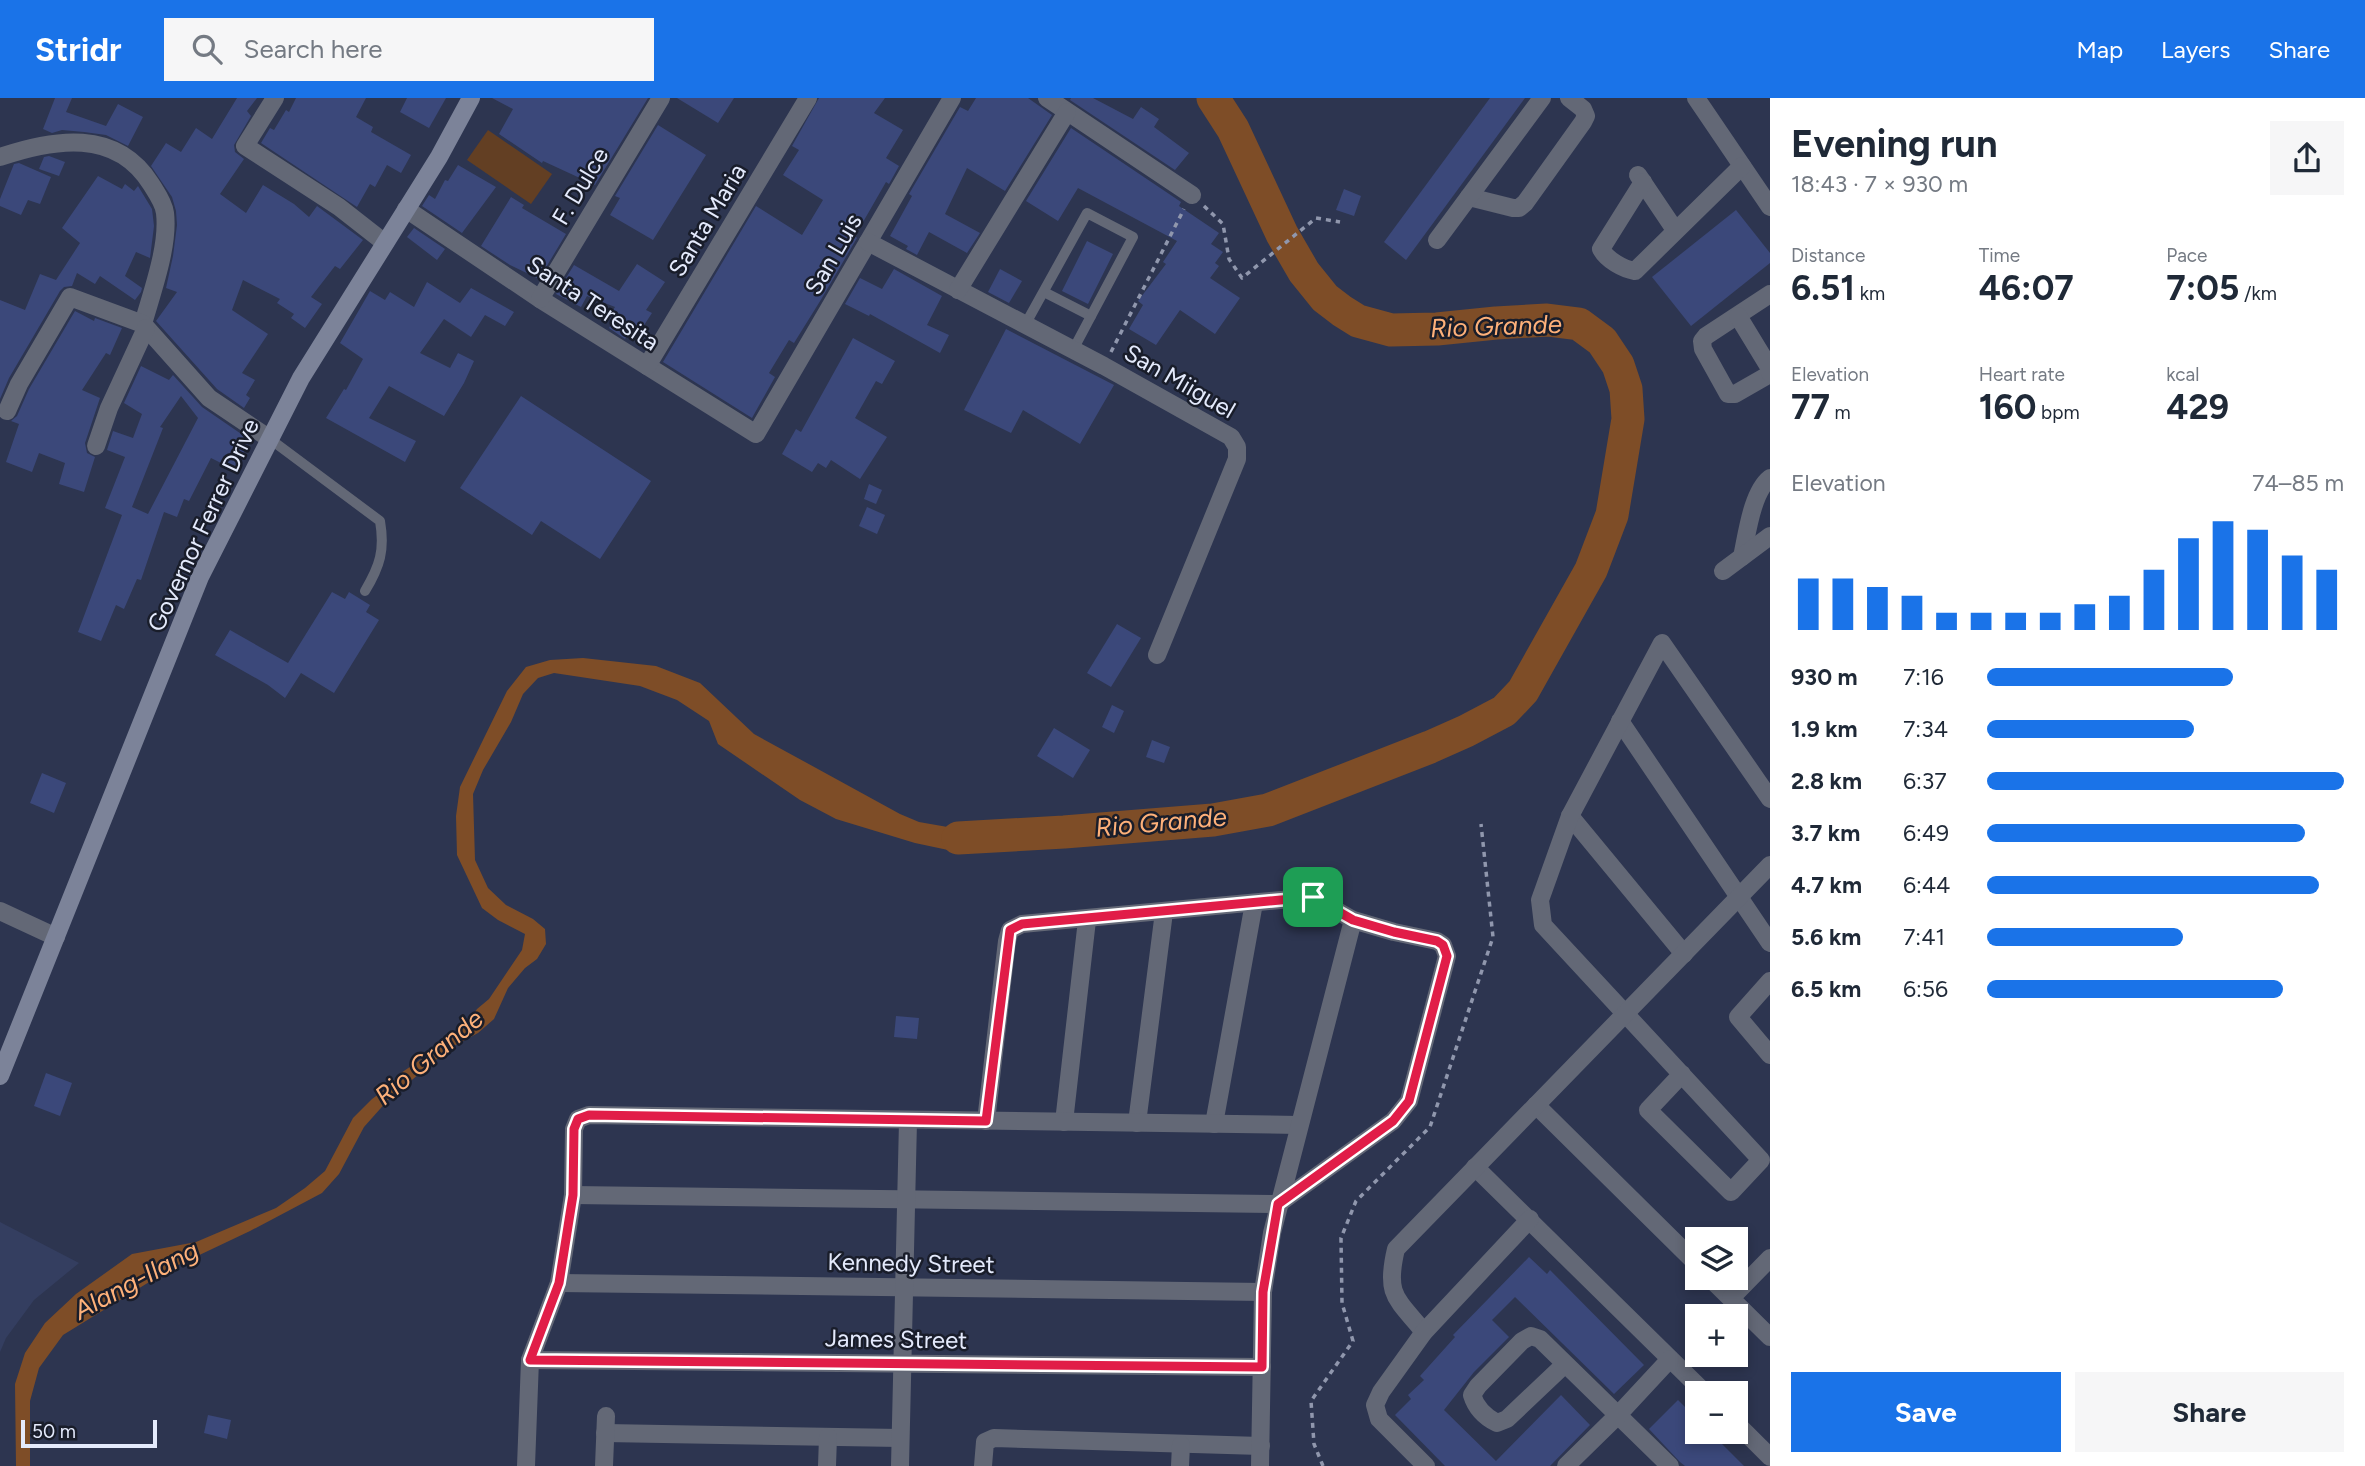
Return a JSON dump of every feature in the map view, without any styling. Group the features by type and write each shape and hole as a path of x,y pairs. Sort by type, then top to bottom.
{"main road":[{"name":"Governor Ferrer Drive","path":"0,1076 5,1052 56,937 200,577 301,378 439,158 471,98"}],"street":[{"path":"275,98 245,146 338,207 386,243"},
{"name":"F. Dulce","path":"540,299 661,98"},
{"name":"Santa Maria","path":"647,366 808,98"},
{"name":"San Luis","path":"756,434 953,98"},
{"path":"1047,98 1192,195"},
{"path":"1437,240 1542,98"},
{"path":"1469,197 1513,208 1519,208 1525,203 1586,116 1584,109 1570,98"},
{"path":"1698,99 1770,207"},
{"path":"958,290 1068,112"},
{"path":"0,157 65,141 92,142 119,153 142,170 165,212 162,255 144,326 96,446"},
{"path":"1675,230 1640,178 1601,249 1605,256 1635,271 1742,166"},
{"name":"Santa Teresita","path":"406,209 540,299 756,434"},
{"path":"868,242 1104,366"},
{"path":"1738,316 1770,373 1765,379 1735,394 1728,394 1703,349 1702,341 1706,336 1770,294"},
{"path":"7,411 19,384 70,297 144,326 209,398 270,439"},
{"name":"San Miiguel","path":"1104,366 1231,437 1237,447 1237,459 1157,655"},
{"path":"1742,557 1758,496 1762,485 1770,478"},
{"path":"1723,571 1770,536"},
{"path":"1682,1074 1648,1111 1731,1192 1761,1160 1682,1074 1543,925 1540,900 1570,816 1662,643 1770,799"},
{"path":"1620,721 1770,943"},
{"path":"1570,816 1684,954"},
{"path":"1424,1332 1392,1294 1391,1269 1395,1249 1770,865"},
{"path":"573,1195 1278,1204 1393,1121 1409,1101 1447,956 1443,945 1437,941 1353,920 1313,897 1022,924 1010,930 986,1121"},
{"path":"1214,1124 1254,903"},
{"path":"0,911 56,937"},
{"path":"1137,1123 1164,912"},
{"path":"1064,1122 1087,920"},
{"path":"1261,1466 1263,1292 1278,1204 1353,920"},
{"path":"1770,981 1738,1017 1770,1055"},
{"path":"1536,1105 1685,1252"},
{"path":"526,1466 530,1360 559,1283 573,1195 574,1129 578,1119 589,1115 1299,1125"},
{"path":"900,1466 908,1121"},
{"path":"1475,1167 1693,1381"},
{"path":"1426,1466 1379,1419 1375,1405 1381,1392 1424,1332 1530,1219"},
{"path":"1731,1298 1770,1258"},
{"name":"Kennedy Street","path":"559,1283 1263,1292"},
{"path":"1723,1290 1770,1336"},
{"path":"1564,1365 1507,1419 1497,1423 1475,1404 1472,1395 1478,1386 1522,1341 1531,1336 1540,1339 1670,1466"},
{"path":"1566,1466 1670,1359"},
{"name":"James Street","path":"530,1360 1262,1367"},
{"path":"604,1466 606,1424 828,1437 900,1438"},
{"path":"1748,1435 1770,1457"},
{"path":"827,1466 828,1437"},
{"path":"983,1466 985,1442 993,1438 1261,1446"},
{"path":"1180,1466 1181,1445"}],"lane":[{"path":"1026,325 1087,213 1133,237 1073,350"},
{"path":"1044,292 1091,316"},
{"path":"270,439 380,521 384,543 376,572 365,591"}],"path":[{"path":"1192,195 1223,224 1229,259 1242,278 1316,218 1340,222"},
{"name":"San Miiguel","path":"1104,366 1192,195"},
{"path":"1323,1466 1314,1444 1311,1401 1353,1341 1342,1303 1341,1238 1356,1201 1430,1127 1493,937 1481,824"}],"shaded area":[{"path":"488,130 552,174 531,204 467,160"},
{"path":"0,1222 79,1263 34,1300 6,1338 0,1352"}],"water":[{"name":"Alang-Ilang","path":"583,658 656,666 700,683 754,734 900,814 919,822 959,829 1004,824 1002,848 948,850 836,819 800,800 718,744 709,721 677,700 640,686 554,673 538,678 523,694 473,794 475,860 488,888 506,905 533,919 545,929 546,944 537,959 525,968 508,988 494,1019 478,1033 450,1048 388,1100 364,1127 339,1174 322,1193 172,1268 63,1335 39,1368 30,1401 30,1466 16,1466 15,1384 25,1353 45,1323 76,1294 132,1254 196,1242 276,1208 305,1188 325,1171 353,1118 391,1085 398,1075 466,1025 477,1009 489,999 522,950 525,934 482,908 457,855 456,816 460,787 507,691 526,667 550,660"}],"building":[{"path":"55,98 72,98 66,112 106,126 118,104 143,117 128,146 106,135 62,130 52,133 43,129"},
{"path":"237,98 257,98 247,111 251,116 234,145 235,152 244,159 220,194 246,213 263,185 294,204 309,217 317,206 363,240 340,269 335,266 311,297 322,304 305,328 291,318 294,314 277,303 280,299 243,280 232,310 268,334 242,373 255,380 246,395 250,398 244,408 217,389 156,321 177,292 166,288 177,225 172,197 151,166 166,143 181,152 196,128 212,139"},
{"path":"296,98 366,98 356,117 373,127 371,132 411,155 401,173 387,165 375,187 370,184 357,207 261,143 270,128 274,130 286,110 289,112"},
{"path":"407,98 446,98 429,128 400,112"},
{"path":"492,98 648,98 595,185 543,161 542,163 499,134 513,109"},
{"path":"677,98 734,98 718,123"},
{"path":"819,98 885,98 874,113 903,130 886,158 899,166 889,184 886,182 855,236 857,238 794,343 789,340 769,373 775,377 752,418 663,362 756,206 802,235 823,200 783,175 799,150 792,146"},
{"path":"976,98 1028,98 1052,115 1005,191 967,168 945,214 980,233 967,253 929,232 917,255 906,249 908,246 890,236 912,196 909,194 960,107 968,111"},
{"path":"1093,98 1133,119 1141,107 1159,119 1154,127 1189,153 1175,170 1070,100"},
{"path":"1490,98 1525,98 1406,260 1384,242"},
{"path":"658,125 706,155 653,240 610,215 620,198 615,196"},
{"path":"1071,128 1181,202 1179,206 1219,233 1211,244 1223,252 1215,263 1219,266 1210,278 1240,298 1215,334 1180,310 1156,345 1129,329 1143,305 1138,301 1166,264 1163,262 1177,241 1078,188 1058,221 1026,201"},
{"path":"49,156 65,162 59,176 39,169 44,157"},
{"path":"19,163 51,177 40,204 28,200 21,215 0,206 0,199 14,164"},
{"path":"458,165 496,187 462,233 422,206 429,195 435,199 445,180 448,181"},
{"path":"98,176 122,189 125,184 134,191 138,186 152,209 154,226 150,258 136,252 125,276 142,288 141,292 135,300 100,276 95,284 77,273 72,286 64,287 60,291 9,378 0,399 0,300 25,310 40,274 56,280 80,243 62,228"},
{"path":"1344,189 1361,196 1354,216 1336,210"},
{"path":"511,197 524,205 522,208 566,234 539,279 510,265 481,246"},
{"path":"1736,210 1770,253 1770,263 1691,326 1652,277"},
{"path":"414,228 445,249 437,260 407,237"},
{"path":"1087,241 1113,254 1088,304 1062,291"},
{"path":"637,264 665,282 646,310 652,313 637,336 630,332 625,339 609,328 613,321 608,318 615,307 587,296 581,307 556,294 574,265 619,291"},
{"path":"894,269 942,296 927,325 949,335 940,353 870,314 869,316 845,304 860,278 882,289"},
{"path":"1000,269 1022,281 1009,303 988,292"},
{"path":"427,282 460,303 471,288 514,312 505,326 485,315 471,337 444,319 420,353 450,368 458,353 474,361 444,416 389,386 369,418 416,441 405,462 326,418 363,359 340,343 370,291 385,300 390,292 414,307"},
{"path":"75,311 94,321 95,318 122,328 110,355 106,353 82,390 100,398 85,443 87,453 95,457 84,492 59,484 65,463 39,453 32,472 6,462 19,424 11,421 17,416 29,389"},
{"path":"1006,329 1114,385 1080,444 1023,410 1011,433 964,410"},
{"path":"853,338 895,361 882,384 876,381 855,418 887,437 860,479 831,460 826,468 818,463 812,472 782,454 796,429 801,432"},
{"path":"141,366 169,380 173,375 202,407 250,440 235,470 211,458 189,501 184,499 177,517 164,512 141,580 137,579 124,609 116,605 101,641 78,632 122,515 105,508 125,457 107,450 113,431 133,438 142,414 124,403","holes":["181,396 198,418 148,514 132,507 163,428 160,427"]},
{"path":"521,396 651,481 600,559 541,521 532,535 460,488"},
{"path":"869,484 882,490 876,504 864,499"},
{"path":"867,507 885,515 877,534 859,526"},
{"path":"332,592 345,599 349,592 370,605 366,612 379,620 334,693 301,673 285,698 268,685 215,655 230,630 288,663"},
{"path":"1117,624 1141,638 1111,687 1087,673"},
{"path":"1112,705 1124,711 1114,733 1102,727"},
{"path":"1054,728 1090,750 1073,778 1037,756"},
{"path":"1152,740 1170,747 1164,763 1146,757"},
{"path":"42,773 66,783 54,813 30,803"},
{"path":"896,1016 919,1018 917,1039 894,1037"},
{"path":"46,1073 72,1083 60,1116 34,1106"},
{"path":"1529,1257 1547,1274 1550,1270 1644,1365 1614,1394 1515,1297 1492,1320 1509,1337 1474,1372 1444,1410 1496,1461 1561,1395 1590,1425 1550,1466 1445,1466 1395,1415 1411,1399 1408,1395 1424,1380 1420,1376 1455,1337 1453,1335"},
{"path":"1678,1400 1685,1407 1685,1444 1722,1444 1744,1466 1685,1466 1649,1429"},
{"path":"208,1415 231,1420 227,1439 204,1433"}],"waterway":[{"name":"Rio Grande","path":"958,838 1213,820 1268,810 1466,731 1504,711 1523,691 1591,570 1612,515 1628,419 1626,389 1618,365 1602,341 1579,324 1547,320 1391,330 1358,321 1325,298 1304,272 1282,234 1233,129 1213,98"}],"route":[{"path":"1313,897 1353,920 1437,941 1443,945 1447,956 1409,1101 1393,1121 1278,1204 1263,1292 1262,1367 530,1360 559,1283 573,1195 574,1129 578,1119 589,1115 986,1121 1010,930 1022,924 1313,897"}]}
